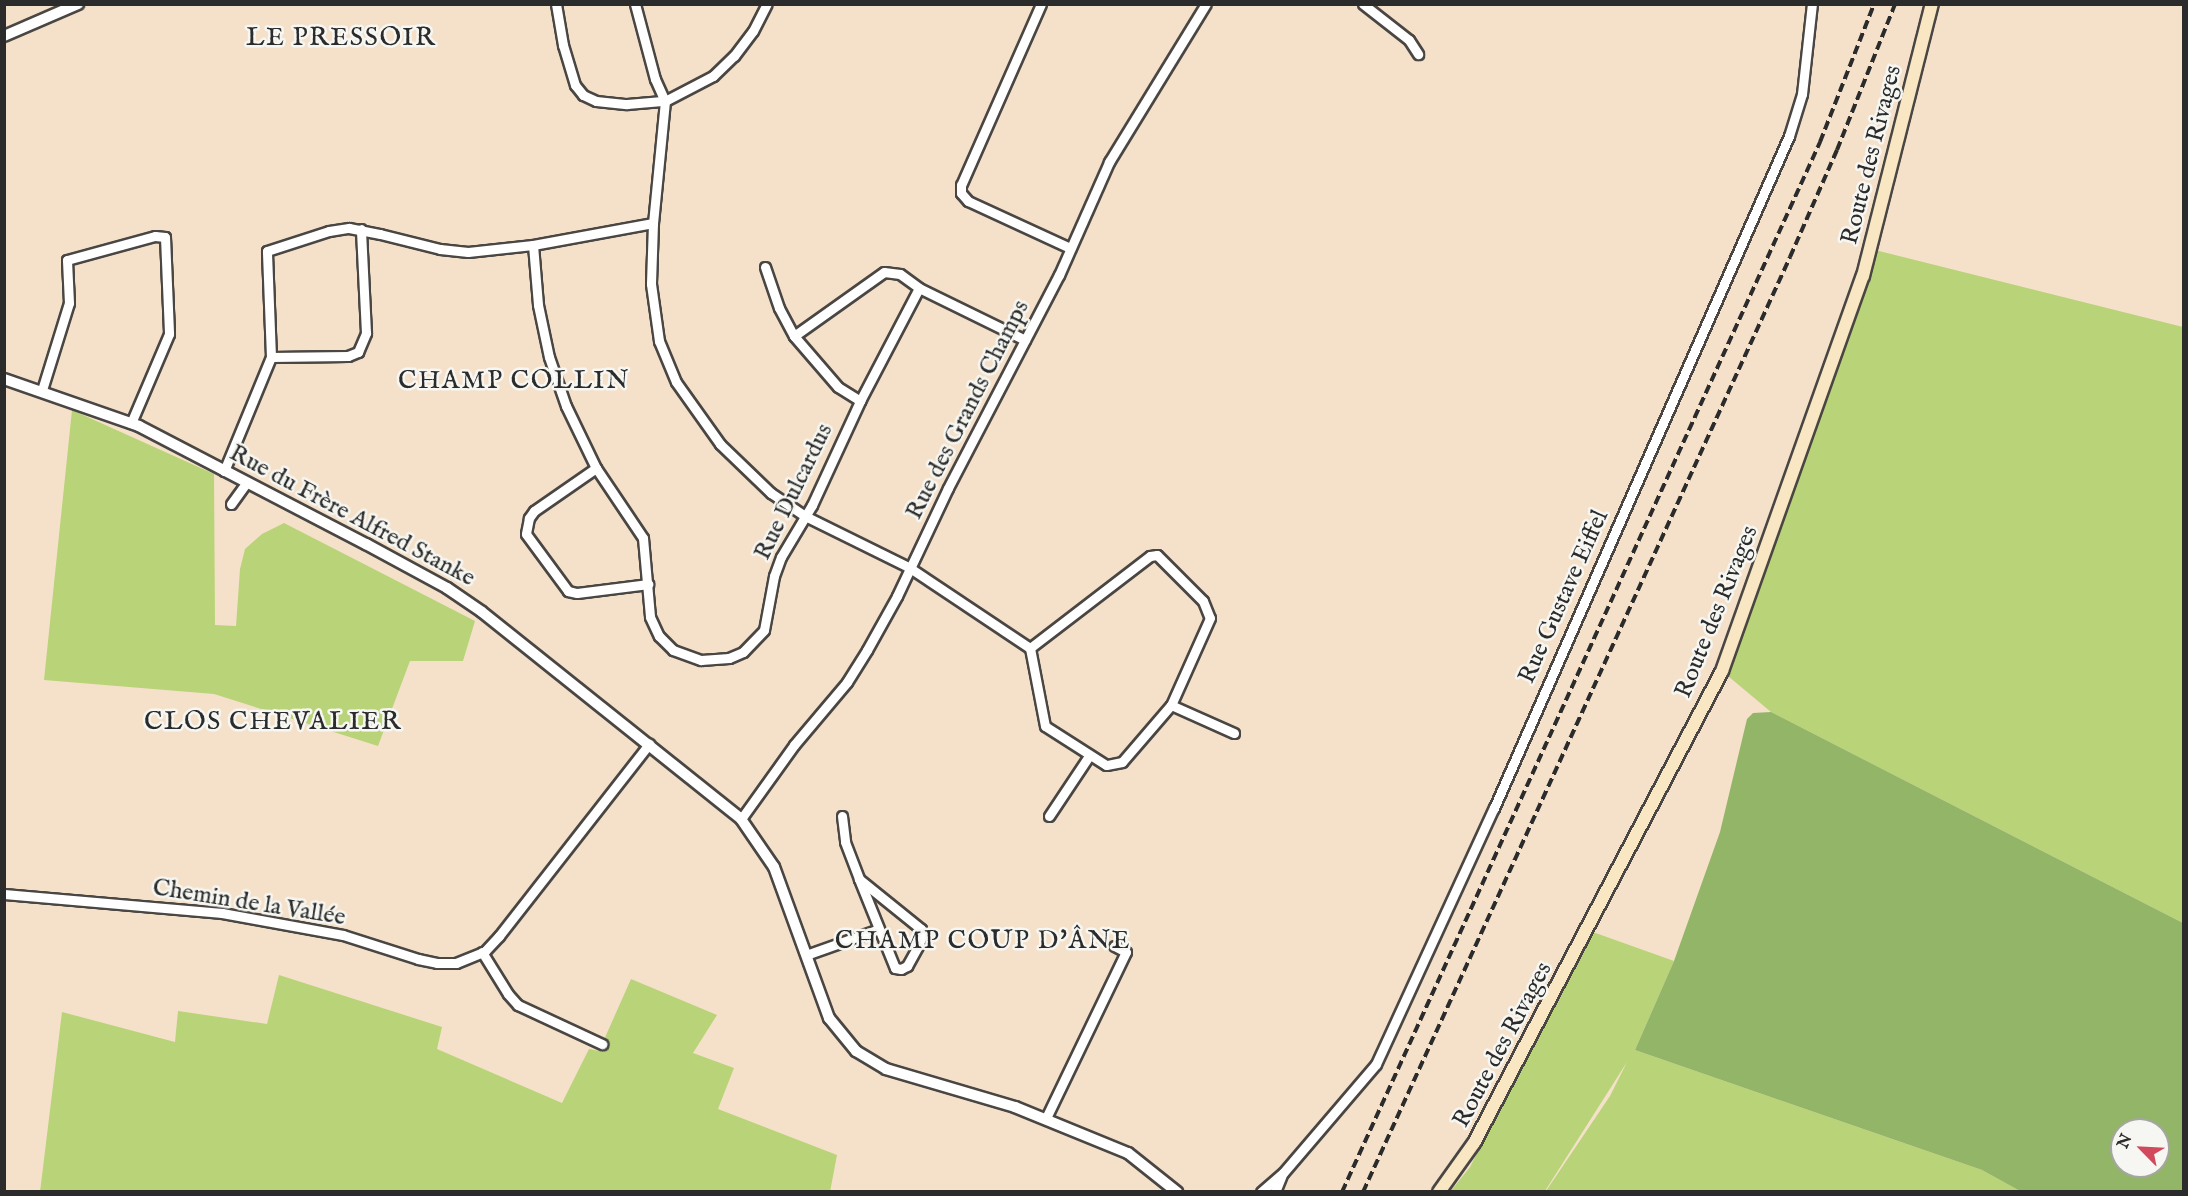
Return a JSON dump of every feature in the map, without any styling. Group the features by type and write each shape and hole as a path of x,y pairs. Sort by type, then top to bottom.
{"main road":[{"name":"Route des Rivages","path":"1439,1191 1474,1143 1722,671 1863,276 1932,4"}],"street":[{"path":"4,36 78,4"},
{"path":"556,4 563,45 575,85 583,95 596,101 627,104 665,101 720,69 753,31 767,4"},
{"path":"636,4 655,79 665,101 653,224 651,284 659,341 676,382 720,444 771,493 805,516 910,568 1030,648 1045,726 1106,765 1118,764 1171,705 1208,625 1210,612 1203,601 1156,555 1150,556 1030,648"},
{"path":"1041,4 961,185 961,193 968,201 1070,248"},
{"name":"Rue des Grands Champs","path":"741,819 794,745 847,682 887,616 948,488 1025,340 1122,139 1206,4"},
{"path":"1363,4 1409,40 1418,54"},
{"name":"Rue Gustave Eiffel","path":"1261,1191 1283,1173 1376,1064 1490,818 1789,136 1802,94 1812,4"},
{"path":"4,28 28,24"},
{"path":"224,471 271,357 267,251 329,231 361,230 449,250 468,252 533,245 653,224"},
{"path":"271,357 348,356 358,352 366,333 361,230"},
{"path":"42,390 69,303 67,260 155,236 165,237 169,334 131,423"},
{"name":"Rue Dulcardus","path":"533,245 538,305 549,357 566,406 596,468 643,538 650,617 659,636 673,650 701,660 729,658 754,643 764,630 774,576 781,557 805,516 860,401 919,288"},
{"path":"765,267 778,309 794,336 838,387 860,401"},
{"path":"794,336 884,272 900,274 919,288 1025,340"},
{"name":"Rue du Frère Alfred Stanke","path":"4,379 42,390 131,423 447,588 482,612 741,819 774,867 830,1018 856,1051 886,1069 1046,1118 1128,1153 1177,1191"},
{"path":"596,468 534,511 528,518 526,534 561,585 568,591 648,584"},
{"path":"231,504 246,483"},
{"path":"1171,705 1234,733"},
{"name":"Chemin de la Vallée","path":"4,894 232,915 343,935 437,963 456,963 482,952 500,936 649,744"},
{"path":"1049,816 1089,756"},
{"path":"842,816 845,842 859,879 895,968 901,969 907,966 922,936 921,929 859,879"},
{"path":"870,904 877,896 883,897"},
{"path":"806,955 879,929"},
{"path":"1046,1118 1126,952 1114,946"},
{"path":"482,952 508,994 518,1005 602,1044"},
{"name":"Rue Gustave Eiffel","path":"1275,1191 1283,1173"}],"green space":[{"path":"1871,249 2183,327 2183,923 1771,712 1722,671"},
{"path":"72,410 214,474 215,625 236,626 240,569 245,549 262,534 284,523 475,621 463,661 410,661 378,746 214,694 44,680"},
{"path":"1771,712 2183,923 2183,1191 2020,1191 1982,1170 1635,1050 1674,961 1720,832 1747,719 1753,713"},
{"path":"1590,931 1674,961 1635,1050 1982,1170 2020,1191 1546,1191 1610,1096 1627,1062 1545,1191 1450,1192 1470,1167"},
{"path":"279,975 442,1027 437,1049 562,1103 589,1049 599,1051 631,979 717,1015 693,1053 734,1068 718,1109 837,1155 830,1192 40,1192 62,1012 175,1042 178,1011 267,1024"}],"railway":[{"path":"1342,1192 1820,142 1874,4"},
{"path":"1363,1192 1790,257 1837,150 1895,4"}],"district":[{"name":"LE PRESSOIR","path":"341,38"},
{"name":"CHAMP COLLIN","path":"514,381"},
{"name":"CLOS CHEVALIER","path":"273,722"},
{"name":"CHAMP COUP D'ÂNE","path":"983,941"}]}
